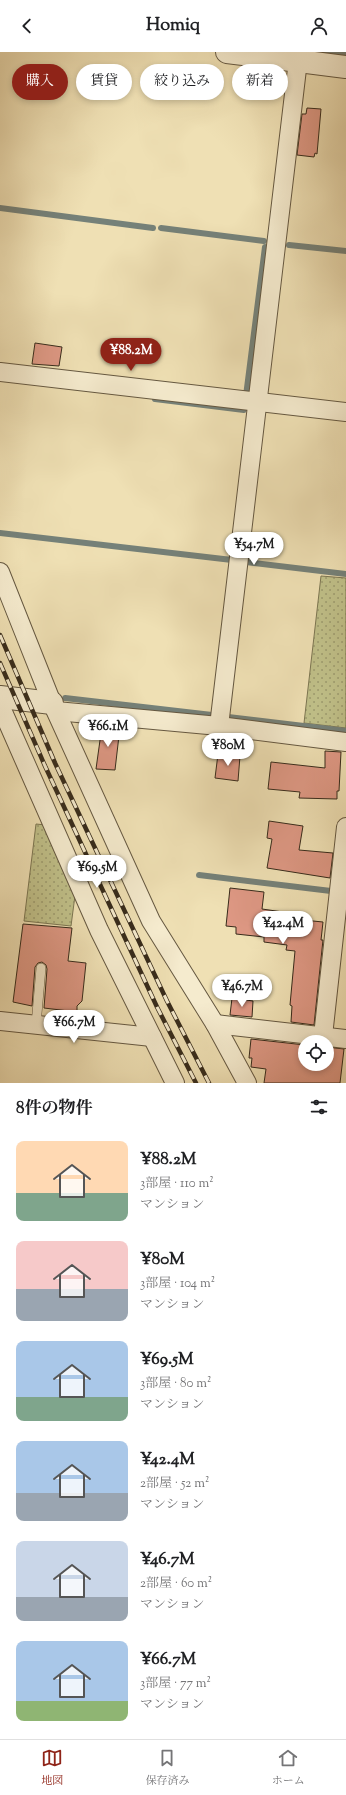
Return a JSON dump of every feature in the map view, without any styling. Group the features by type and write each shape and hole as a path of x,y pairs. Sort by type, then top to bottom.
{"street":[{"path":"227,52 299,56 346,67"},
{"path":"220,726 299,56"},
{"path":"0,372 346,412"},
{"path":"0,572 54,707 151,921 215,1024 247,1083"},
{"path":"0,697 54,707 346,742"},
{"path":"0,705 99,930 175,1083"},
{"path":"323,1035 346,827"},
{"path":"0,1021 152,1037"},
{"path":"215,1024 314,1035"},
{"path":"334,1037 346,1039"}],"lane":[{"path":"36,1025 41,968"}],"green space":[{"path":"321,576 346,578 346,728 304,723"},
{"path":"36,824 46,825 76,888 71,926 24,921"}],"building":[{"path":"307,108 321,109 317,154 315,153 314,157 297,155 302,114 306,114"},
{"path":"35,343 62,347 59,366 32,364"},
{"path":"102,726 120,727 115,770 96,769"},
{"path":"325,751 341,752 339,791 337,791 337,799 299,798 300,792 268,789 271,762 325,768"},
{"path":"218,754 240,756 238,781 215,778"},
{"path":"269,821 303,826 299,850 333,853 330,878 267,868 272,839 267,838"},
{"path":"230,888 264,892 262,909 293,915 293,919 323,922 321,940 323,940 314,1025 291,1022 292,1006 290,1005 295,951 286,950 287,945 264,942 264,937 236,934 236,927 226,926"},
{"path":"23,924 72,928 68,961 86,963 82,1001 77,1006 77,1012 44,1008 47,969 46,965 42,962 38,963 35,967 32,1006 13,1002"},
{"path":"232,998 253,1001 252,1017 230,1015"},
{"path":"251,1039 298,1044 298,1071 334,1071 334,1048 344,1049 340,1083 264,1083 266,1069 251,1067 252,1058 249,1058"}],"waterway":[{"path":"325,52 346,55"},
{"path":"0,208 153,228"},
{"path":"161,228 264,241"},
{"path":"289,245 346,251"},
{"path":"246,396 265,247"},
{"path":"155,399 244,410"},
{"path":"0,533 232,560"},
{"path":"246,562 346,574"},
{"path":"65,698 212,715"},
{"path":"228,717 346,731"},
{"path":"199,875 331,891"}],"railway":[{"path":"0,635 55,763 167,1001 209,1083"},
{"path":"0,663 45,766 157,1007 196,1083"}]}
